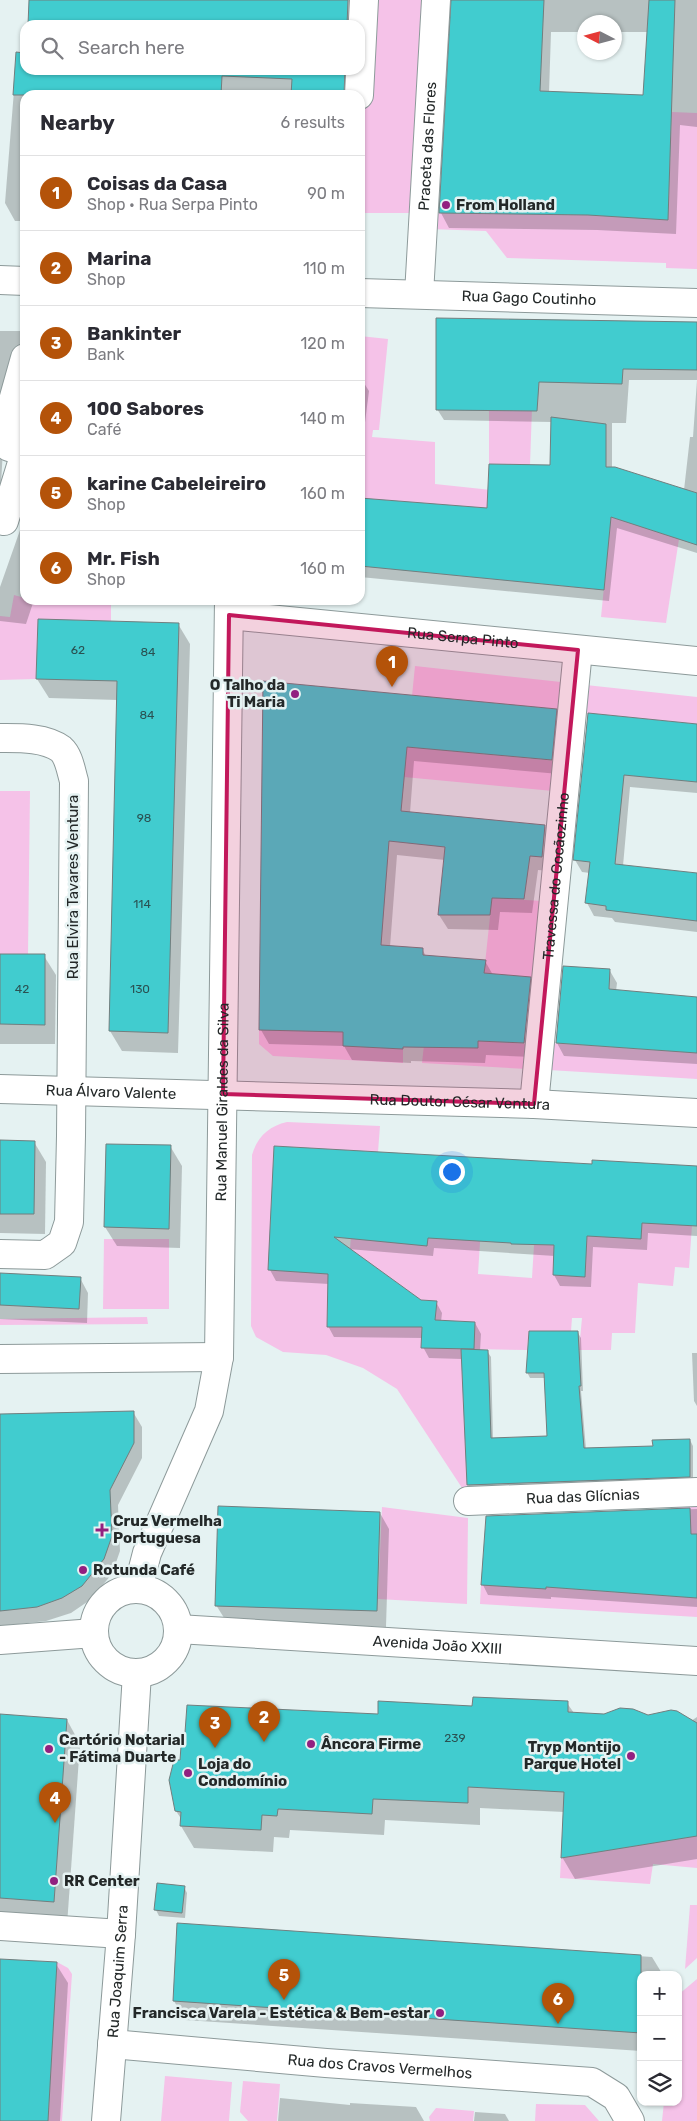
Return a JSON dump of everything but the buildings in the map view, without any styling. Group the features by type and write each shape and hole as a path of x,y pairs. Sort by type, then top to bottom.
{"street":[{"path":"363,20 364,0"},
{"name":"Praceta das Flores","path":"419,294 436,0"},
{"path":"359,90 360,75"},
{"path":"0,280 20,281"},
{"name":"Rua Gago Coutinho","path":"365,293 697,303"},
{"path":"20,376 9,415 9,447 20,450"},
{"path":"4,521 20,468"},
{"name":"Rua Serpa Pinto","path":"229,607 578,650 697,661"},
{"name":"Rua Manuel Giraldes da Silva","path":"138,1588 147,1554 209,1411 219,1357 229,607"},
{"name":"Travessa do Cocãozinho","path":"534,1104 578,650"},
{"name":"Rua Elvira Tavares Ventura","path":"0,738 21,738 43,742 61,750 69,763 74,781 69,1222 62,1243 45,1255 0,1254"},
{"name":"Rua Álvaro Valente","path":"0,1089 223,1094"},
{"name":"Rua Doutor César Ventura","path":"223,1094 534,1104 697,1113"},
{"path":"0,1359 219,1357"},
{"name":"Rua das Glícnias","path":"468,1501 697,1492"},
{"path":"138,1588 162,1597 171,1606 176,1617 178,1629 177,1643 171,1655 162,1664 150,1671 137,1673 124,1671 112,1666 103,1657 97,1645 94,1632 96,1619 102,1606 111,1596 124,1590 138,1588"},
{"name":"Avenida João XXIII","path":"178,1629 697,1660"},
{"path":"0,1640 94,1632"},
{"name":"Rua Joaquim Serra","path":"106,2121 121,1934 137,1673"},
{"path":"0,1926 121,1934"},
{"name":"Rua dos Cravos Vermelhos","path":"112,2044 326,2063 592,2082 616,2097 630,2121"}],"highlighted area":[{"path":"229,615 578,650 534,1104 223,1094"}],"shaded area":[{"path":"355,0 440,0 429,213 365,213 365,90 360,90 359,75 365,75 365,20 356,20"},
{"path":"672,112 697,113 697,269 666,268 666,263 507,258 486,231 429,229 429,213 588,215 668,220"},
{"path":"365,337 388,339 379,430 373,430 372,437 435,442 435,484 528,494 525,525 365,509"},
{"path":"532,408 530,465 489,464 489,409"},
{"path":"611,517 679,539 666,623 601,617"},
{"path":"14,595 20,597 20,605 111,605 111,621 38,620 36,679 0,680 0,616 10,617"},
{"path":"415,666 561,682 563,686 560,709 412,696"},
{"path":"586,685 697,697 697,724 582,713"},
{"path":"407,747 556,761 553,791 404,777"},
{"path":"0,791 30,791 28,954 0,954"},
{"path":"492,898 543,901 536,978 484,973"},
{"path":"327,996 345,997 343,1046 403,1049 403,1063 273,1056 259,1044 259,1030 316,1031"},
{"path":"425,1036 450,1048 477,1048 478,1041 530,1044 527,1069 422,1063"},
{"path":"550,1043 697,1053 697,1079 549,1070"},
{"path":"287,1122 380,1126 378,1152 274,1146 269,1270 304,1272 307,1216 427,1246 428,1238 481,1227 478,1274 532,1278 535,1229 555,1230 553,1275 585,1277 587,1236 641,1239 642,1222 692,1225 689,1268 675,1267 673,1286 638,1283 635,1333 612,1333 611,1350 579,1350 582,1318 572,1318 571,1331 529,1331 527,1350 474,1349 475,1322 435,1320 437,1301 421,1300 372,1265 349,1263 351,1236 324,1234 333,1261 328,1283 327,1326 406,1327 422,1320 421,1347 461,1349 468,1497 397,1389 363,1368 326,1355 283,1352 256,1337 251,1326 252,1155 257,1143 269,1129"},
{"path":"104,1239 169,1239 169,1309 103,1309"},
{"path":"147,1317 148,1324 0,1325 0,1319"},
{"path":"677,1498 697,1498 697,1534 676,1533"},
{"path":"382,1507 468,1518 467,1604 378,1599"},
{"path":"564,1514 560,1588 623,1593 625,1531 659,1590 658,1595 697,1598 697,1617 480,1604 481,1585"},
{"path":"697,1836 697,1868 653,1864 650,1884 560,1878 561,1858"},
{"path":"690,1905 697,1905 697,1958 685,1969"},
{"path":"57,1962 68,1968 72,1974 62,2121 48,2121"},
{"path":"697,1979 697,2121 662,2121 664,2106 682,2106 682,1992"},
{"path":"165,2076 232,2082 229,2121 161,2121"},
{"path":"243,2081 280,2084 277,2121 248,2121 240,2112"},
{"path":"536,2104 585,2105 599,2121 535,2121"},
{"path":"436,2108 474,2111 473,2121 430,2121 429,2117"}],"place":[{"name":"From Holland","path":"446,205"},
{"name":"Coisas da Casa","path":"392,687"},
{"name":"O Talho da Ti Maria","path":"295,694"},
{"name":"Cruz Vermelha Portuguesa","path":"102,1530"},
{"name":"Rotunda Café","path":"83,1570"},
{"name":"Marina","path":"264,1742"},
{"name":"Âncora Firme","path":"311,1744"},
{"name":"Bankinter","path":"215,1748"},
{"name":"Cartório Notarial - Fátima Duarte","path":"49,1749"},
{"name":"Tryp Montijo Parque Hotel","path":"631,1756"},
{"name":"Loja do Condomínio","path":"188,1773"},
{"name":"100 Sabores","path":"55,1823"},
{"name":"RR Center","path":"54,1881"},
{"name":"karine Cabeleireiro","path":"284,2000"},
{"name":"Francisca Varela - Estética & Bem-estar","path":"440,2013"},
{"name":"Mr. Fish","path":"558,2024"}]}
